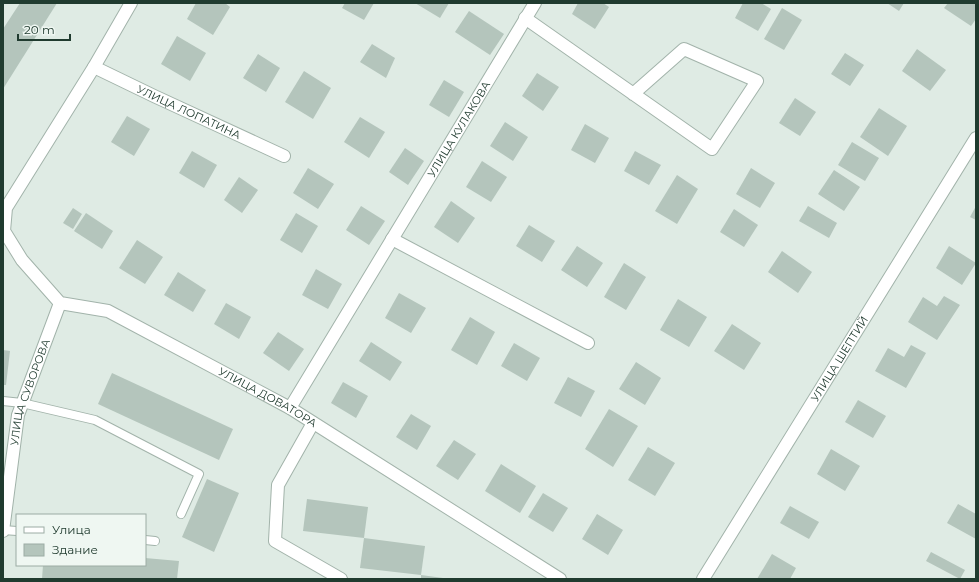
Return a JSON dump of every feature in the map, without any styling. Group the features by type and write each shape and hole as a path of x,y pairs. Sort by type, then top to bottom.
{"street":[{"path":"60,303 22,260 4,231 6,208 94,67 131,3"},
{"name":"УЛИЦА КУЛАКОВА","path":"290,408 535,3"},
{"path":"525,18 633,94 712,149 757,81 684,49 633,94"},
{"name":"УЛИЦА ЛОПАТИНА","path":"94,67 284,156"},
{"name":"УЛИЦА ШЕПТИЙ","path":"703,579 976,138"},
{"path":"392,239 588,343"},
{"name":"УЛИЦА СУВОРОВА","path":"3,530 18,415 60,303"},
{"name":"УЛИЦА ДОВАТОРА","path":"60,303 108,311 290,408 560,579"},
{"path":"313,423 278,485 275,541 341,579"}],"lane":[{"path":"3,401 22,403 95,420 199,474 181,514"},
{"path":"3,530 16,531"},
{"path":"146,540 154,541"}],"building":[{"path":"20,3 57,3 3,89 3,29"},
{"path":"196,3 225,3 230,7 213,35 187,19"},
{"path":"345,3 374,3 364,20 342,8"},
{"path":"415,3 449,3 440,18"},
{"path":"578,3 603,3 609,7 595,29 572,14"},
{"path":"743,3 761,3 771,9 758,31 735,18"},
{"path":"887,3 904,3 899,11"},
{"path":"948,3 976,3 976,19 971,26 944,8"},
{"path":"782,8 802,20 784,50 764,39"},
{"path":"469,11 504,34 490,55 455,32"},
{"path":"177,36 206,53 190,81 161,64"},
{"path":"372,44 395,58 386,78 360,62"},
{"path":"917,49 946,70 930,91 902,71"},
{"path":"845,53 864,65 850,86 831,74"},
{"path":"258,54 280,68 266,92 243,78"},
{"path":"304,71 331,88 313,119 285,102"},
{"path":"537,73 559,87 543,111 522,96"},
{"path":"444,80 464,92 449,117 429,105"},
{"path":"795,98 816,112 800,136 779,123"},
{"path":"879,108 907,126 888,156 860,137"},
{"path":"127,116 150,129 134,156 111,142"},
{"path":"360,117 385,132 369,158 344,142"},
{"path":"505,122 528,137 513,161 490,146"},
{"path":"585,124 609,138 595,163 571,150"},
{"path":"852,142 879,158 865,181 838,165"},
{"path":"405,148 424,161 408,185 389,172"},
{"path":"192,151 217,165 204,188 179,173"},
{"path":"635,151 661,165 649,185 624,171"},
{"path":"482,161 507,177 491,202 466,187"},
{"path":"308,168 334,184 318,209 293,193"},
{"path":"751,168 775,183 760,208 736,194"},
{"path":"834,170 860,187 844,211 818,194"},
{"path":"677,175 698,189 677,224 655,211"},
{"path":"239,177 258,190 242,213 224,200"},
{"path":"451,201 475,218 458,243 434,227"},
{"path":"361,206 385,221 369,245 346,230"},
{"path":"808,206 837,223 829,238 799,221"},
{"path":"976,206 976,220 970,217"},
{"path":"73,208 82,214 73,229 63,223"},
{"path":"734,209 758,225 744,247 720,232"},
{"path":"86,213 113,231 102,249 74,231"},
{"path":"296,213 318,226 302,253 280,240"},
{"path":"529,225 555,241 542,262 516,246"},
{"path":"137,240 163,257 145,284 119,268"},
{"path":"577,246 603,263 587,287 561,270"},
{"path":"949,246 976,263 962,285 936,268"},
{"path":"782,251 812,272 798,293 768,272"},
{"path":"624,263 646,277 626,310 604,297"},
{"path":"316,269 342,284 328,309 302,295"},
{"path":"178,272 206,290 193,312 164,295"},
{"path":"399,293 426,308 411,333 385,318"},
{"path":"944,296 960,305 937,340 908,322 923,297 937,306"},
{"path":"678,299 707,317 689,347 660,330"},
{"path":"226,303 251,317 239,339 214,324"},
{"path":"470,317 495,332 477,365 451,350"},
{"path":"732,324 761,343 744,370 714,351"},
{"path":"278,332 304,349 289,371 263,353"},
{"path":"371,342 402,362 390,381 359,361"},
{"path":"514,343 540,358 527,381 501,366"},
{"path":"911,345 926,353 906,388 875,371 888,348 904,357"},
{"path":"3,350 10,351 6,385 3,385"},
{"path":"636,362 661,378 645,405 619,389"},
{"path":"112,373 233,429 219,460 98,404"},
{"path":"568,377 595,391 581,417 554,403"},
{"path":"343,382 368,396 356,418 331,403"},
{"path":"858,400 886,416 873,438 845,422"},
{"path":"609,409 638,426 613,467 585,449"},
{"path":"411,414 431,426 417,450 396,437"},
{"path":"454,440 476,454 458,480 436,466"},
{"path":"648,447 675,463 655,496 628,480"},
{"path":"831,449 860,466 845,491 817,474"},
{"path":"501,464 536,486 520,513 485,491"},
{"path":"207,479 239,493 214,552 182,537"},
{"path":"543,493 568,508 553,532 528,517"},
{"path":"307,499 368,507 364,538 303,531"},
{"path":"958,504 976,514 976,539 947,523"},
{"path":"790,506 819,522 809,539 780,523"},
{"path":"597,514 623,530 608,555 582,539"},
{"path":"364,538 425,546 421,575 360,568"},
{"path":"931,552 965,570 960,579 926,561"},
{"path":"772,554 796,568 790,579 757,579"},
{"path":"146,558 179,561 177,579 42,579 43,566 146,566"},
{"path":"421,575 443,578 443,579 421,579"}]}
